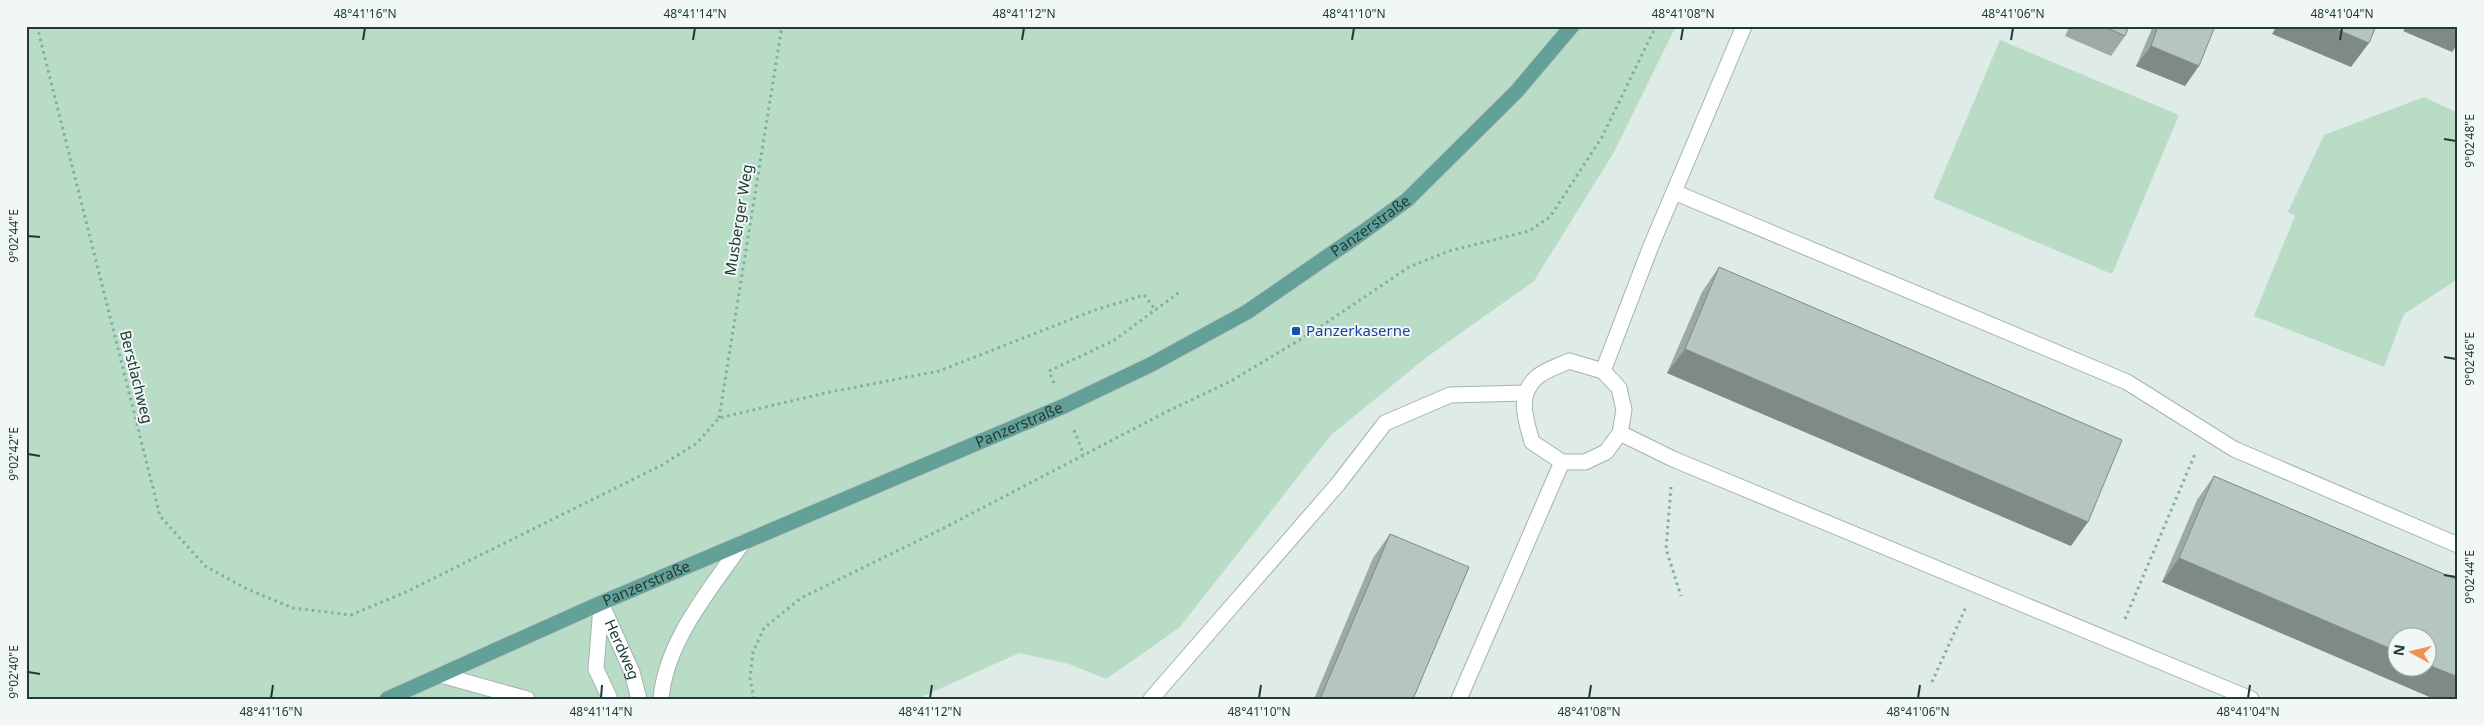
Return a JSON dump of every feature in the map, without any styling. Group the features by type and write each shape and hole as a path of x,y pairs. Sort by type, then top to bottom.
{"main road":[{"name":"Panzerstraße","path":"387,699 602,603 1064,406 1152,364 1247,312 1406,200 1448,161 1517,91 1572,26"}],"street":[{"path":"1603,371 1674,192 1744,26"},
{"path":"1674,192 2127,382 2234,449 2458,545"},
{"path":"1569,361 1603,371 1618,388 1624,410 1620,433 1606,452 1585,462 1562,462 1532,442 1522,409 1525,394 1537,376 1569,361"},
{"path":"1151,699 1338,484 1385,423 1450,395 1525,394"},
{"path":"1620,433 1673,459 2251,699"},
{"path":"1459,699 1562,462"},
{"path":"661,699 662,681 684,629 744,542"},
{"path":"602,603 596,668 610,699"},
{"name":"Herdweg","path":"602,603 632,672 639,699"},
{"path":"441,675 527,699"}],"path":[{"name":"Berstlachweg","path":"37,26 160,516 205,566 247,589 293,608 351,615 406,592 662,465 697,443 719,418"},
{"name":"Musberger Weg","path":"719,418 726,387 782,26"},
{"path":"754,699 750,678 753,652 764,628 801,598 942,529 1166,412 1231,381 1311,333 1409,267 1449,251 1529,231 1550,217 1602,137 1656,26"},
{"path":"1064,406 1049,371 1113,341 1182,290"},
{"path":"719,418 826,393 940,371 1095,310 1144,295 1154,309"},
{"path":"2115,642 2205,431"},
{"path":"1673,459 1666,550 1681,596"},
{"path":"1932,682 1976,585"}],"green space":[{"path":"26,26 1676,26 1614,152 1534,281 1427,357 1331,435 1179,628 1106,679 1069,664 1019,653 917,699 26,699"},
{"path":"2000,40 2179,115 2112,274 1933,198"},
{"path":"2424,97 2458,113 2458,279 2404,314 2384,367 2254,316 2295,216 2288,212 2324,135"}],"building":[{"path":"2103,26 2129,26 2125,36"},
{"path":"2158,26 2215,26 2199,66 2151,46"},
{"path":"2329,26 2376,26 2369,43"},
{"path":"1719,267 2122,440 2088,522 1685,349"},
{"path":"2214,476 2458,580 2458,677 2436,668 2436,628 2386,628 2386,647 2179,558"},
{"path":"1390,534 1469,567 1413,699 1320,699"}],"place":[{"name":"Panzerkaserne","path":"1296,331"}]}
